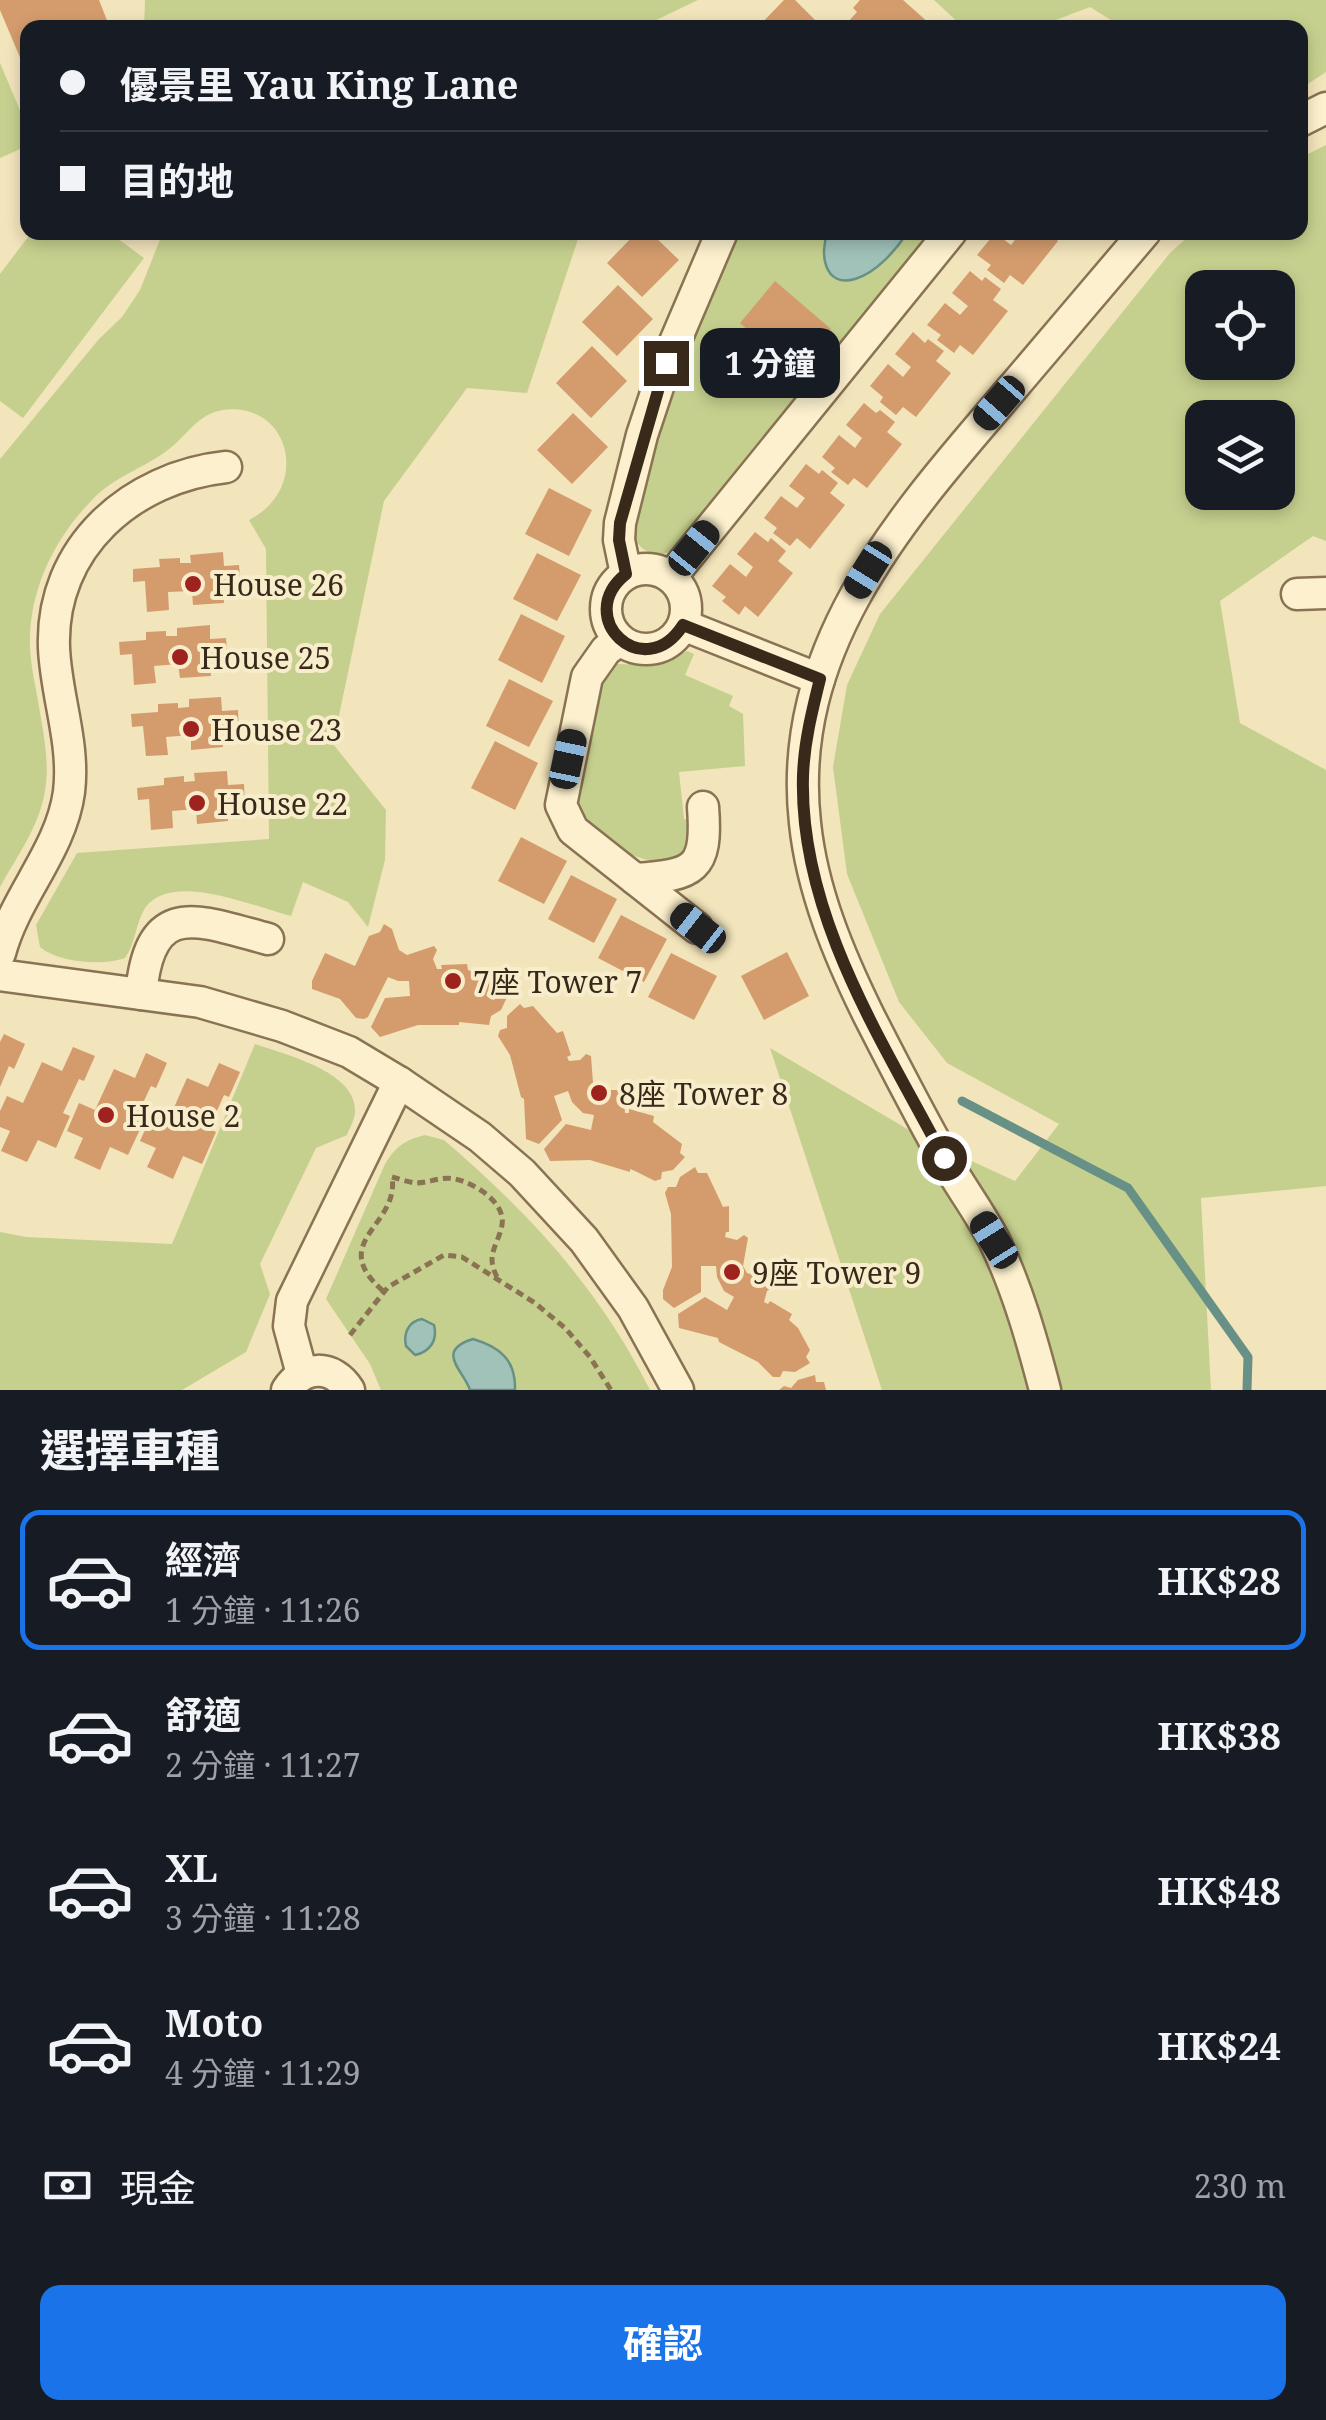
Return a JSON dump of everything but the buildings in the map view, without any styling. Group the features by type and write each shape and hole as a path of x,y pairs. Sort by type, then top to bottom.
{"street":[{"path":"626,574 620,523 642,435 673,345 719,240"},
{"path":"670,577 944,240"},
{"path":"1045,1390 1015,1292 994,1240 944,1158 840,954 816,882 805,824 803,775 808,725 820,679 842,619 882,550 950,460 1138,240"},
{"path":"0,953 15,910 53,844 68,796 69,745 54,648 60,598 68,575 95,532 132,498 176,476 226,467"},
{"path":"650,568 670,577 686,600 683,625 676,636 655,648 642,650 620,640 607,618 606,605 616,582 626,574 650,568"},
{"path":"683,625 820,679"},
{"path":"620,640 606,650 587,677 560,805 573,830 698,928"},
{"path":"635,879 676,876 689,870 704,846 703,807"},
{"path":"142,994 146,954 154,940 181,923 197,921 268,940"},
{"path":"0,975 200,1002 282,1026 348,1052 398,1082 480,1137 522,1174 584,1240 633,1308 678,1390"},
{"path":"349,1390 337,1375 326,1371 294,1382 289,1326 292,1301 398,1082"}],"path":[{"path":"383,1291 372,1281 362,1252 365,1236 392,1203 392,1177 385,1164"},
{"path":"392,1177 417,1183 434,1178 456,1179 494,1201 502,1222 491,1250 491,1262 502,1283"},
{"path":"350,1335 383,1291 444,1255 462,1257 535,1303 565,1328 611,1390"}],"green space":[{"path":"145,0 698,0 656,20 144,20"},
{"path":"934,0 1326,0 1326,72 1308,84 1308,20 1111,20 1090,7 1056,20 955,20"},
{"path":"0,63 20,110 20,149 0,158"},
{"path":"1326,145 1326,541 1313,536 1220,601 1240,723 1326,770 1326,1186 1201,1198 1211,1390 882,1390 770,1048 926,1140 1015,1181 1059,1124 947,1063 899,1002 847,874 833,767 847,685 880,614 1184,240 1308,240 1308,154"},
{"path":"26,240 120,240 144,258 23,418 0,401 0,274"},
{"path":"160,240 578,240 527,393 467,388 384,501 333,744 386,810 385,860 368,927 348,902 303,882 291,916 193,891 158,897 145,908 125,958 81,962 58,957 40,947 36,925 77,853 269,839 266,549 249,520 269,506 281,488 285,450 277,432 264,419 246,411 223,410 206,416 160,456 102,491 79,514 55,549 39,587 30,648 45,746 45,791 33,829 0,887 0,459 99,339 122,317 140,290"},
{"path":"734,240 928,240 679,546 667,553 650,553 635,540 635,508 678,367"},
{"path":"687,651 694,654 685,675 733,696 729,706 743,714 745,766 679,772 684,819 691,820 692,843 683,856 652,861 614,846 584,823 575,801 579,768 599,680 609,667 657,665"},
{"path":"255,1044 300,1059 332,1076 353,1098 355,1112 347,1135 316,1148 260,1264 270,1294 246,1352 182,1390 0,1390 0,1232 26,1237 172,1244"},
{"path":"425,1135 444,1140 560,1254 608,1318 650,1390 381,1390 370,1364 326,1299 385,1164 402,1145"}],"water":[{"path":"825,240 901,240 878,266 855,279 830,274"},
{"path":"422,1319 434,1325 435,1336 429,1348 415,1355 406,1346 405,1337 410,1325"},
{"path":"473,1339 504,1356 513,1370 515,1390 470,1390 453,1355 461,1344"}],"waterway":[{"path":"962,1101 1128,1188 1248,1357 1247,1390"}],"place":[{"name":"House 26","path":"193,584"},
{"name":"House 25","path":"180,657"},
{"name":"House 23","path":"191,729"},
{"name":"House 22","path":"197,803"},
{"name":"7座 Tower 7","path":"453,981"},
{"name":"8座 Tower 8","path":"599,1093"},
{"name":"House 2","path":"106,1115"},
{"name":"9座 Tower 9","path":"732,1272"}],"route":[{"path":"666,363 642,435 620,523 621,558 626,574 610,593 607,618 620,640 642,650 666,644 683,625 820,679 808,725 803,775 805,824 816,882 840,954 944,1158"}]}
